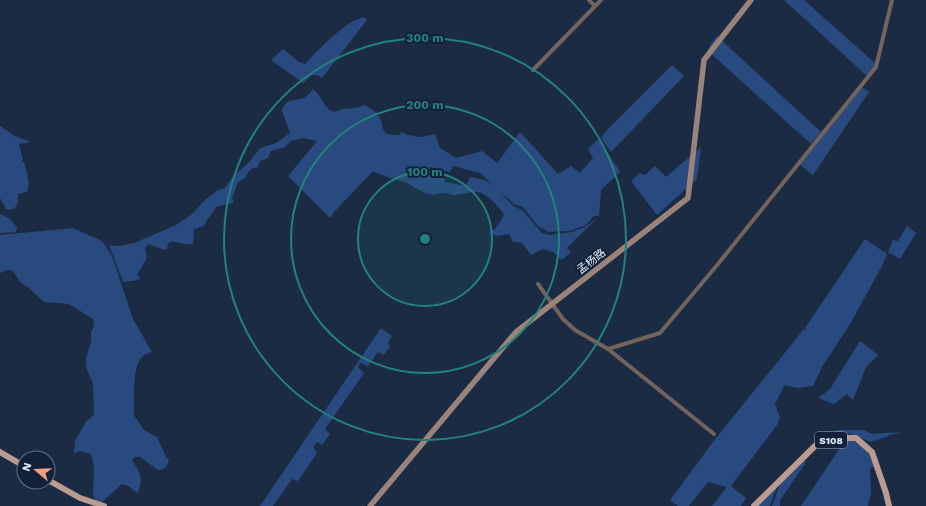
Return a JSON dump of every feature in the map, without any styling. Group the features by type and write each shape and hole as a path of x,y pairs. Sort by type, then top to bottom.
{"main road":[{"name":"孟杨路","path":"370,506 516,332 688,198 704,60 751,0"},
{"name":"S108","path":"754,506 815,446 836,438 856,438 872,452 889,506"},
{"path":"0,452 16,461"},
{"path":"56,484 80,498 104,506"}],"street":[{"path":"588,0 595,6"},
{"path":"533,70 601,0"},
{"path":"608,349 660,333 718,264 876,67 892,0"},
{"path":"538,284 563,319 575,330 608,349 714,434"}],"shaded area":[{"path":"784,0 804,0 876,64 867,76"},
{"path":"363,17 367,20 322,78 317,75 312,75 303,83 271,60 283,49 299,62 305,64 339,31"},
{"path":"717,36 821,132 811,144 708,51 710,45"},
{"path":"672,65 684,76 611,152 601,138 606,131"},
{"path":"861,86 869,92 813,175 799,164"},
{"path":"313,89 325,105 334,112 364,105 374,111 380,118 383,129 388,134 400,135 401,132 408,135 421,137 435,134 440,148 456,158 482,151 497,163 520,132 558,174 571,166 580,173 593,158 588,149 599,139 620,172 601,190 599,216 594,216 586,225 570,231 548,232 538,226 523,207 514,204 500,192 513,206 522,210 542,233 549,235 572,232 585,227 597,218 567,248 571,252 562,260 553,252 543,249 531,255 522,243 513,242 509,234 497,236 489,233 498,225 504,214 484,194 470,192 456,195 444,193 431,195 407,183 373,171 330,218 288,176 317,141 303,138 291,141 285,147 271,151 268,158 260,161 257,168 253,168 249,171 245,178 238,182 232,198 234,202 216,207 204,226 194,229 193,244 170,242 165,250 148,244 145,248 147,258 137,275 140,277 139,280 123,282 109,245 120,246 134,243 174,226 191,215 205,200 218,190 225,188 231,179 250,161 260,148 276,143 290,133 282,111 283,107 288,102 300,99 309,94","holes":["453,166 480,173 494,186 485,180 470,177 466,186 445,182 444,178 428,174 430,167 450,172"]},
{"path":"0,126 15,136 31,142 19,144 23,160 21,161 24,162 28,177 28,189 27,192 18,194 18,200 15,208 10,210 6,209 0,198"},
{"path":"701,147 697,179 657,215 631,181 640,173 645,175 655,166 666,177"},
{"path":"0,214 9,218 17,227 16,232 0,233"},
{"path":"907,226 916,233 900,259 888,253 893,240 898,241"},
{"path":"73,228 102,241 112,256 133,319 152,352 143,356 137,367 134,382 133,414 144,430 157,437 166,457 169,460 165,468 158,470 140,457 135,457 132,460 141,479 138,493 122,484 102,502 95,500 93,494 94,466 91,454 80,451 74,453 75,441 87,420 94,414 93,384 86,367 86,358 91,342 91,332 94,326 93,319 69,304 44,302 29,288 21,283 13,271 8,270 0,273 0,235"},
{"path":"865,239 887,254 883,264 850,324 822,367 813,386 797,388 785,385 775,404 780,417 777,425 731,486 746,498 741,506 712,506 727,487 708,482 689,506 678,506 670,500 716,438 804,329 807,331 805,328"},
{"path":"381,328 392,336 388,343 390,346 384,355 378,352 368,366 360,363 358,367 364,373 325,429 330,434 322,445 317,442 313,447 317,453 298,481 292,479 273,506 260,506"},
{"path":"860,341 878,355 866,367 853,400 847,394 834,404 818,398 830,389"},
{"path":"837,430 863,430 873,434 900,432 871,442 850,434 832,437"},
{"path":"846,439 867,445 878,464 870,469 871,493 868,506 801,506"},
{"path":"805,460 805,464 780,500 780,506 772,506 781,481"},
{"path":"778,484 770,506 754,506"}]}
